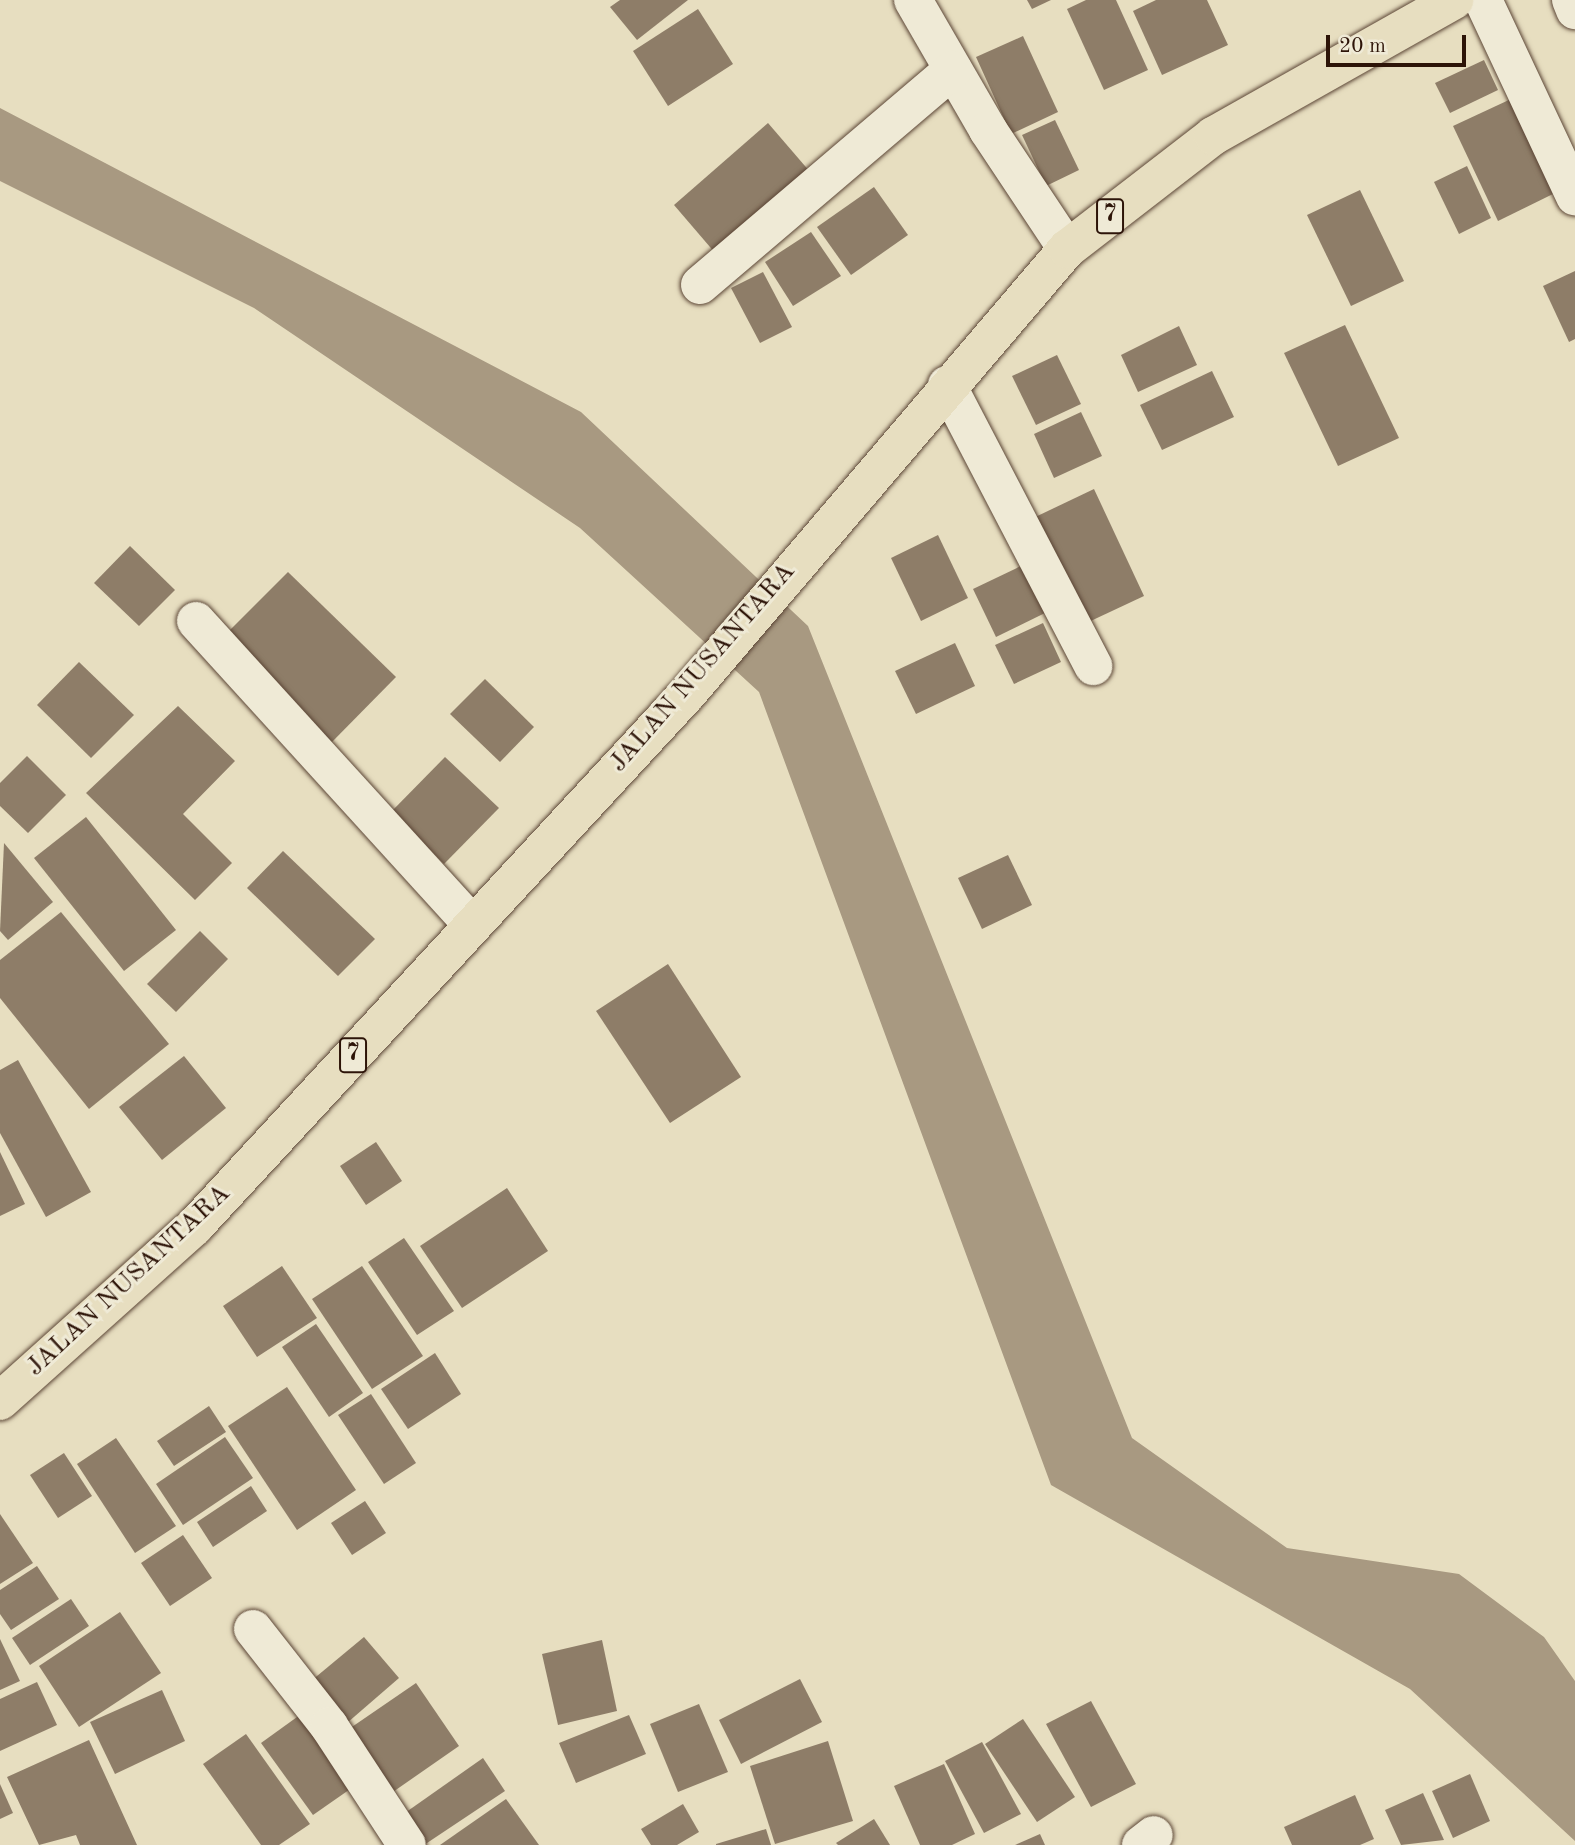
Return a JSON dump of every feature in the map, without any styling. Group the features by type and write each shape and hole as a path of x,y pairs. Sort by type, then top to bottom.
{"highway":[{"name":"JALAN NUSANTARA","path":"0,1401 194,1227 688,693 834,514 1066,249 1213,136 1454,0"}],"street":[{"path":"913,0 953,70 1066,249"},
{"path":"1483,0 1575,195"},
{"path":"1571,0 1575,10"},
{"path":"700,285 953,70"},
{"path":"947,385 1093,666"},
{"path":"196,621 473,925"},
{"path":"253,1629 329,1726 407,1845"}],"shaded area":[{"path":"0,108 581,412 808,626 1132,1438 1287,1548 1459,1574 1544,1637 1575,1681 1575,1841 1410,1689 1051,1485 759,692 580,528 254,308 0,181"}],"building":[{"path":"620,0 688,0 637,40 610,7"},
{"path":"1027,0 1051,0 1032,9"},
{"path":"1086,0 1116,0 1148,70 1104,90 1067,9"},
{"path":"1156,0 1207,0 1228,45 1162,75 1133,11"},
{"path":"698,9 733,64 668,106 633,51"},
{"path":"1023,36 1058,112 1011,134 976,57"},
{"path":"1484,60 1498,90 1450,113 1435,83"},
{"path":"1511,99 1557,192 1498,221 1453,126"},
{"path":"1055,120 1079,170 1046,186 1022,135"},
{"path":"768,123 811,173 716,254 674,205"},
{"path":"1467,166 1491,218 1459,234 1434,182"},
{"path":"874,187 908,235 851,275 817,227"},
{"path":"1360,190 1404,281 1351,306 1307,215"},
{"path":"811,232 841,276 793,306 765,262"},
{"path":"1575,271 1575,339 1569,342 1543,286"},
{"path":"763,272 792,327 760,343 731,288"},
{"path":"1345,325 1399,438 1338,466 1284,353"},
{"path":"1179,326 1197,365 1138,392 1121,355"},
{"path":"1057,355 1081,404 1036,425 1012,376"},
{"path":"1212,371 1234,417 1162,450 1140,405"},
{"path":"1081,412 1102,456 1054,478 1034,434"},
{"path":"1094,489 1144,596 1080,626 1029,520"},
{"path":"938,535 968,598 921,621 891,558"},
{"path":"130,546 175,590 139,626 94,583"},
{"path":"1023,565 1045,613 996,637 973,589"},
{"path":"288,572 396,677 330,744 221,639"},
{"path":"1043,623 1061,662 1014,684 995,645"},
{"path":"955,643 975,686 916,714 895,671"},
{"path":"79,662 134,715 91,758 37,705"},
{"path":"485,679 534,727 500,762 450,714"},
{"path":"178,706 235,761 183,814 232,863 195,900 86,793"},
{"path":"27,756 66,795 28,833 0,806 0,783"},
{"path":"445,757 499,808 444,864 391,812"},
{"path":"86,817 176,930 124,971 34,858"},
{"path":"4,843 53,902 8,940 0,931"},
{"path":"283,851 375,939 338,976 247,888"},
{"path":"1008,855 1032,905 982,929 958,878"},
{"path":"61,912 169,1044 89,1109 0,998 0,960"},
{"path":"200,931 228,959 176,1012 147,984"},
{"path":"668,964 741,1077 670,1123 596,1011"},
{"path":"184,1056 226,1108 162,1160 119,1107"},
{"path":"18,1060 91,1192 46,1217 0,1133 0,1070"},
{"path":"376,1142 402,1181 366,1205 340,1166"},
{"path":"0,1152 25,1204 0,1216"},
{"path":"507,1188 548,1251 462,1308 420,1246"},
{"path":"404,1238 454,1311 417,1335 368,1262"},
{"path":"282,1266 317,1318 257,1357 223,1306"},
{"path":"362,1266 423,1356 372,1389 312,1299"},
{"path":"316,1324 363,1393 329,1417 282,1347"},
{"path":"435,1353 461,1394 408,1429 381,1389"},
{"path":"287,1387 356,1490 297,1530 228,1426"},
{"path":"371,1394 416,1463 384,1484 338,1415"},
{"path":"209,1406 226,1432 174,1466 157,1441"},
{"path":"225,1437 253,1478 183,1525 156,1484"},
{"path":"116,1438 176,1526 135,1553 77,1464"},
{"path":"64,1453 92,1496 58,1518 30,1475"},
{"path":"251,1486 267,1511 213,1547 197,1522"},
{"path":"365,1501 386,1533 352,1555 331,1523"},
{"path":"0,1514 33,1563 0,1584"},
{"path":"183,1535 212,1578 170,1606 141,1563"},
{"path":"37,1566 59,1599 11,1630 0,1614 0,1590"},
{"path":"71,1599 89,1626 30,1665 12,1638"},
{"path":"120,1612 161,1673 79,1727 39,1666"},
{"path":"364,1637 399,1678 347,1723 311,1681"},
{"path":"0,1639 20,1681 0,1690"},
{"path":"602,1640 617,1711 558,1725 542,1654"},
{"path":"800,1679 822,1722 741,1764 719,1720"},
{"path":"37,1682 57,1725 0,1751 0,1699"},
{"path":"416,1683 459,1746 390,1794 346,1731"},
{"path":"162,1690 185,1741 115,1774 90,1722"},
{"path":"1091,1701 1136,1784 1091,1807 1046,1724"},
{"path":"699,1704 728,1772 678,1792 650,1724"},
{"path":"304,1712 356,1785 313,1815 261,1743"},
{"path":"629,1715 646,1754 576,1783 559,1743"},
{"path":"1023,1719 1075,1797 1037,1822 985,1744"},
{"path":"246,1734 310,1824 279,1845 261,1845 203,1764"},
{"path":"89,1740 137,1845 80,1845 76,1835 39,1845 7,1777"},
{"path":"828,1741 853,1821 775,1844 750,1766"},
{"path":"982,1742 1021,1814 984,1833 945,1761"},
{"path":"483,1758 505,1791 424,1845 402,1815"},
{"path":"944,1764 975,1834 952,1845 920,1845 894,1786"},
{"path":"1470,1774 1490,1821 1453,1838 1432,1791"},
{"path":"0,1784 13,1813 0,1819"},
{"path":"1423,1793 1444,1840 1401,1845 1385,1810"},
{"path":"1355,1795 1374,1839 1360,1845 1292,1845 1284,1827"},
{"path":"506,1799 539,1845 440,1845"},
{"path":"683,1804 699,1832 677,1845 651,1845 641,1829"},
{"path":"874,1819 890,1845 836,1843"},
{"path":"766,1829 771,1845 716,1845 716,1844"},
{"path":"1040,1834 1045,1845 1015,1845"}]}
